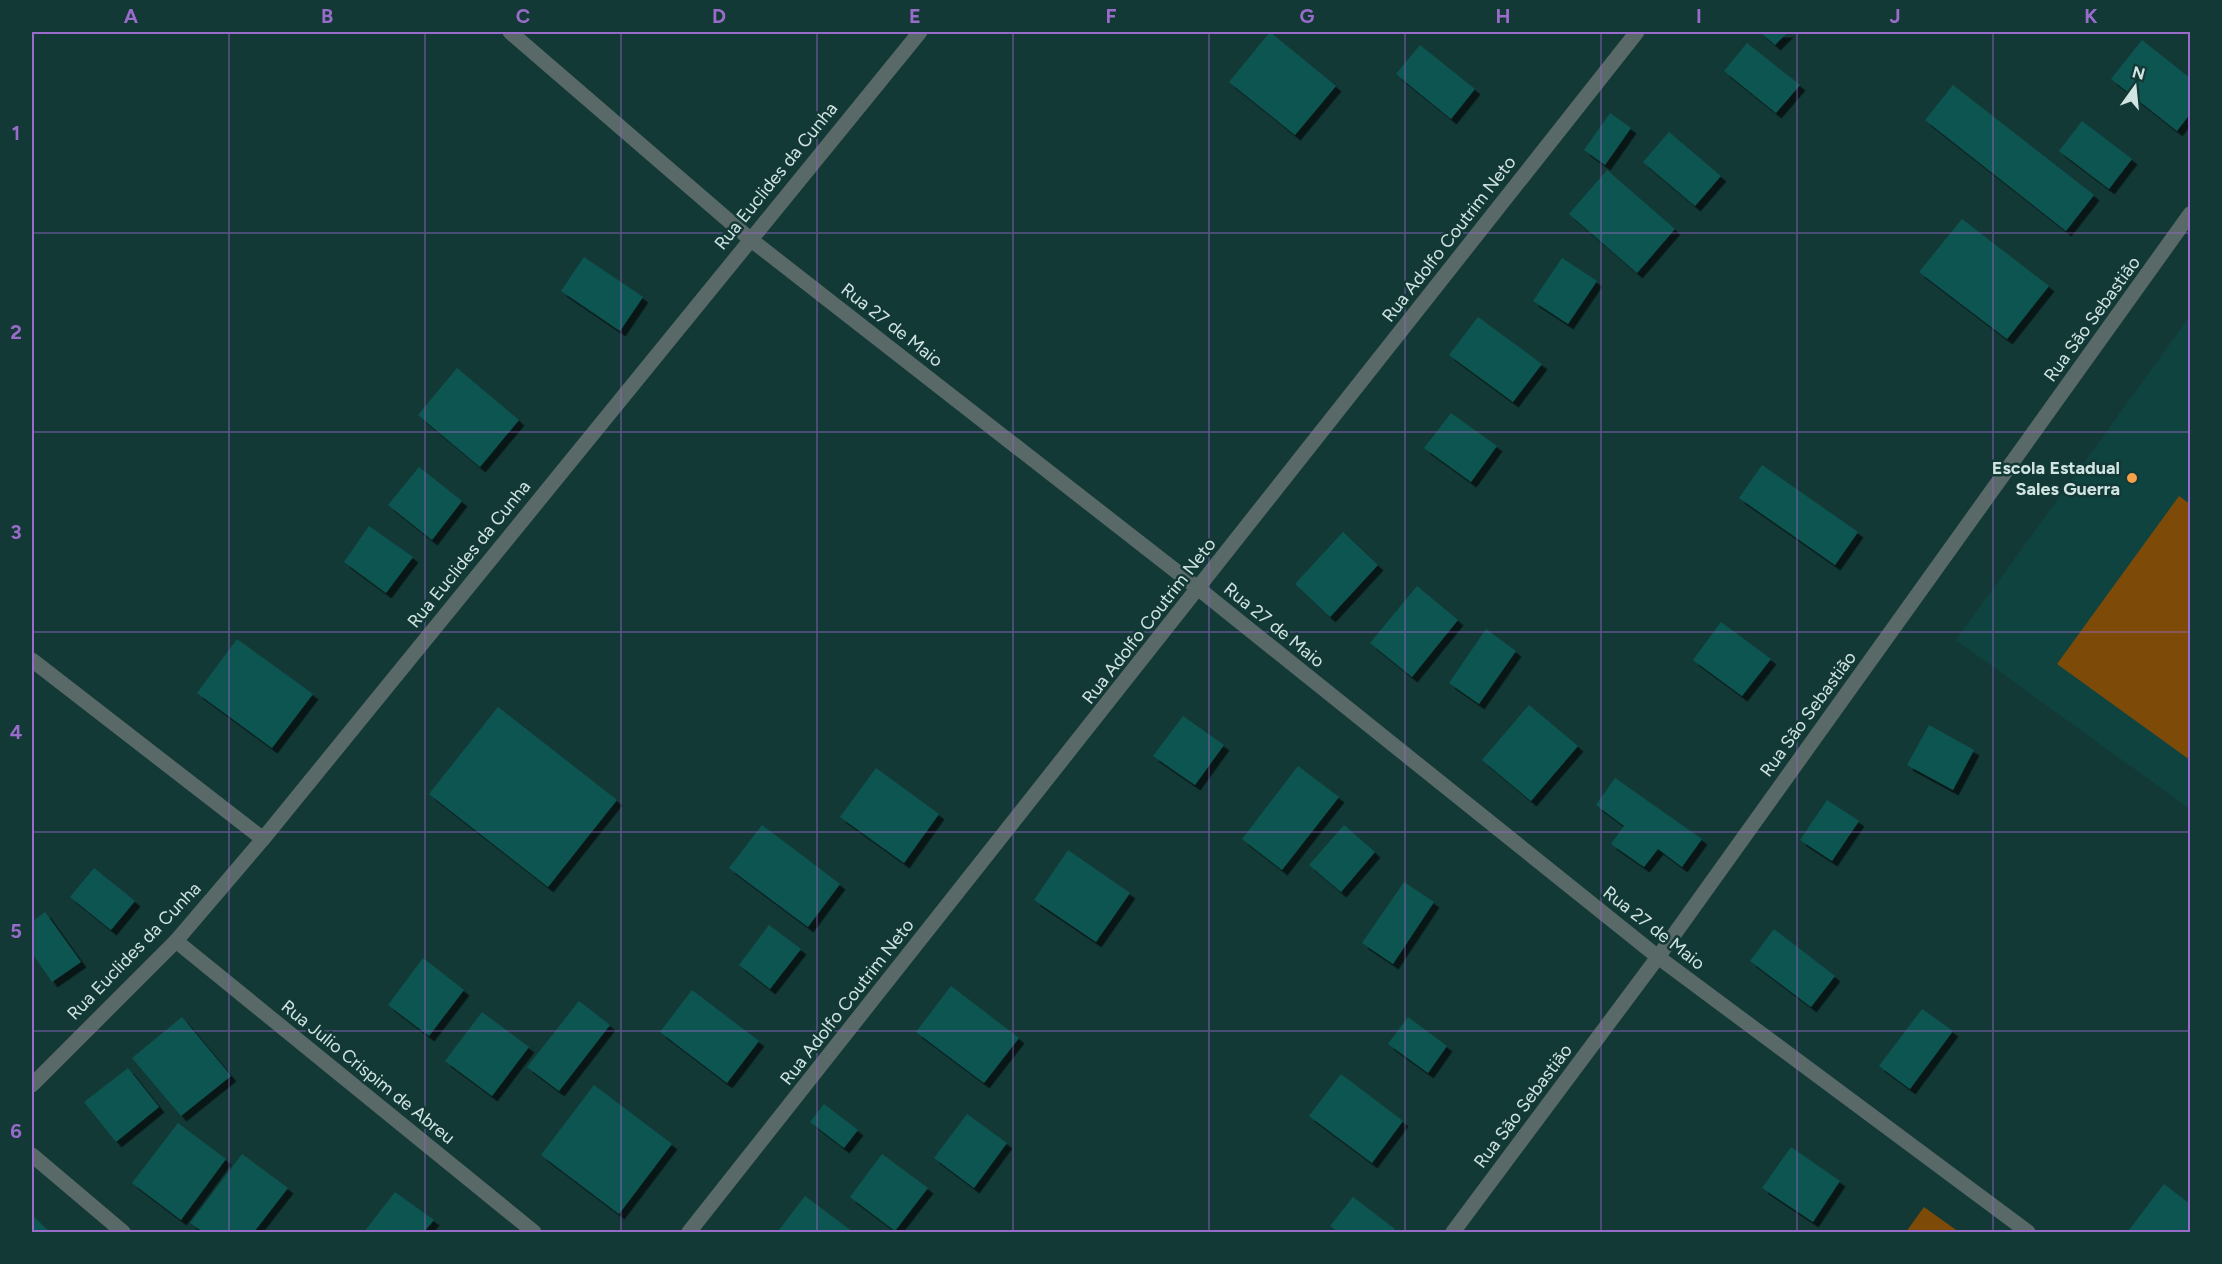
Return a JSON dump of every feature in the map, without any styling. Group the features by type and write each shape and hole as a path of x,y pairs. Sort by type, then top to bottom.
{"street":[{"name":"Rua 27 de Maio","path":"510,32 750,239 1199,589 1658,957 2028,1233"},
{"name":"Rua Euclides da Cunha","path":"32,1085 176,941 263,839 920,32"},
{"name":"Rua Adolfo Coutrim Neto","path":"689,1233 1637,32"},
{"name":"Rua São Sebastião","path":"1453,1233 1658,957 2190,214"},
{"path":"32,660 263,839"},
{"name":"Rua Julio Crispim de Abreu","path":"176,941 534,1233"},
{"path":"32,1155 123,1233"}],"shaded area":[{"name":"Escola Estadual Sales Guerra","path":"2190,316 2190,809 1956,640"},
{"path":"2179,496 2190,504 2190,760 2057,664"},
{"path":"1924,1207 1959,1232 1906,1232"}],"building":[{"path":"1270,32 1336,86 1295,135 1229,82"},
{"path":"1760,32 1788,32 1775,45"},
{"path":"2142,40 2190,78 2190,114 2177,131 2111,79"},
{"path":"1747,43 1800,85 1776,113 1724,71"},
{"path":"1420,45 1475,89 1451,119 1396,74"},
{"path":"1953,85 2094,195 2066,231 1925,120"},
{"path":"1610,113 1631,128 1605,165 1584,150"},
{"path":"2082,121 2132,159 2109,189 2059,151"},
{"path":"1669,132 1721,176 1695,206 1643,162"},
{"path":"1607,170 1675,229 1637,273 1569,214"},
{"path":"1962,219 2049,286 2007,339 1919,272"},
{"path":"584,257 643,297 620,331 561,291"},
{"path":"1562,258 1597,281 1568,324 1533,301"},
{"path":"1478,317 1542,364 1513,402 1449,355"},
{"path":"457,368 519,420 480,467 418,415"},
{"path":"1451,413 1497,446 1471,482 1424,448"},
{"path":"1762,465 1858,532 1835,565 1739,498"},
{"path":"419,467 462,501 432,540 388,505"},
{"path":"369,526 413,557 386,593 344,562"},
{"path":"1343,532 1378,565 1330,617 1295,584"},
{"path":"1417,586 1458,620 1412,677 1370,643"},
{"path":"1721,622 1771,659 1742,696 1693,660"},
{"path":"1486,629 1516,651 1479,704 1449,683"},
{"path":"237,639 313,694 272,748 197,693"},
{"path":"1529,705 1578,746 1531,801 1482,760"},
{"path":"498,707 617,800 548,887 429,794"},
{"path":"1183,716 1224,745 1195,785 1153,756"},
{"path":"1929,725 1974,750 1953,790 1907,765"},
{"path":"1298,766 1339,797 1282,870 1242,839"},
{"path":"876,768 939,814 904,863 840,817"},
{"path":"1615,778 1702,839 1682,867 1658,849 1644,867 1611,844 1624,826 1596,805"},
{"path":"1827,800 1859,821 1832,861 1800,840"},
{"path":"762,825 840,884 808,927 729,868"},
{"path":"1344,825 1375,852 1341,892 1309,865"},
{"path":"1068,850 1130,893 1096,942 1034,900"},
{"path":"94,868 135,901 111,930 70,897"},
{"path":"1404,882 1434,902 1393,964 1362,943"},
{"path":"45,912 81,962 52,982 32,953 32,922"},
{"path":"769,925 801,949 770,989 739,965"},
{"path":"1774,929 1835,976 1811,1007 1750,961"},
{"path":"423,958 464,990 429,1036 388,1005"},
{"path":"951,986 1019,1038 984,1083 916,1032"},
{"path":"692,990 759,1041 727,1083 660,1032"},
{"path":"579,1001 610,1025 559,1091 527,1067"},
{"path":"1922,1009 1953,1031 1910,1089 1879,1066"},
{"path":"482,1012 529,1047 492,1096 445,1061"},
{"path":"182,1017 231,1076 181,1116 132,1058"},
{"path":"1408,1017 1447,1046 1428,1073 1388,1044"},
{"path":"128,1068 159,1107 116,1142 84,1102"},
{"path":"1341,1074 1403,1121 1372,1163 1309,1116"},
{"path":"594,1085 672,1144 619,1214 541,1155"},
{"path":"824,1104 858,1130 844,1148 810,1122"},
{"path":"967,1114 1007,1143 974,1188 934,1158"},
{"path":"178,1123 226,1159 181,1220 132,1183"},
{"path":"1791,1147 1840,1181 1813,1222 1762,1188"},
{"path":"242,1154 288,1188 254,1232 203,1232 190,1223"},
{"path":"882,1154 928,1188 895,1231 850,1197"},
{"path":"2164,1184 2190,1204 2190,1232 2133,1232 2129,1230"},
{"path":"395,1192 434,1220 424,1232 364,1232"},
{"path":"805,1196 853,1232 783,1232 779,1230"},
{"path":"1353,1197 1395,1229 1392,1232 1339,1232 1330,1226"},
{"path":"32,1215 50,1232 32,1232"}],"place":[{"name":"Escola Estadual Sales Guerra","path":"2132,478"}]}
